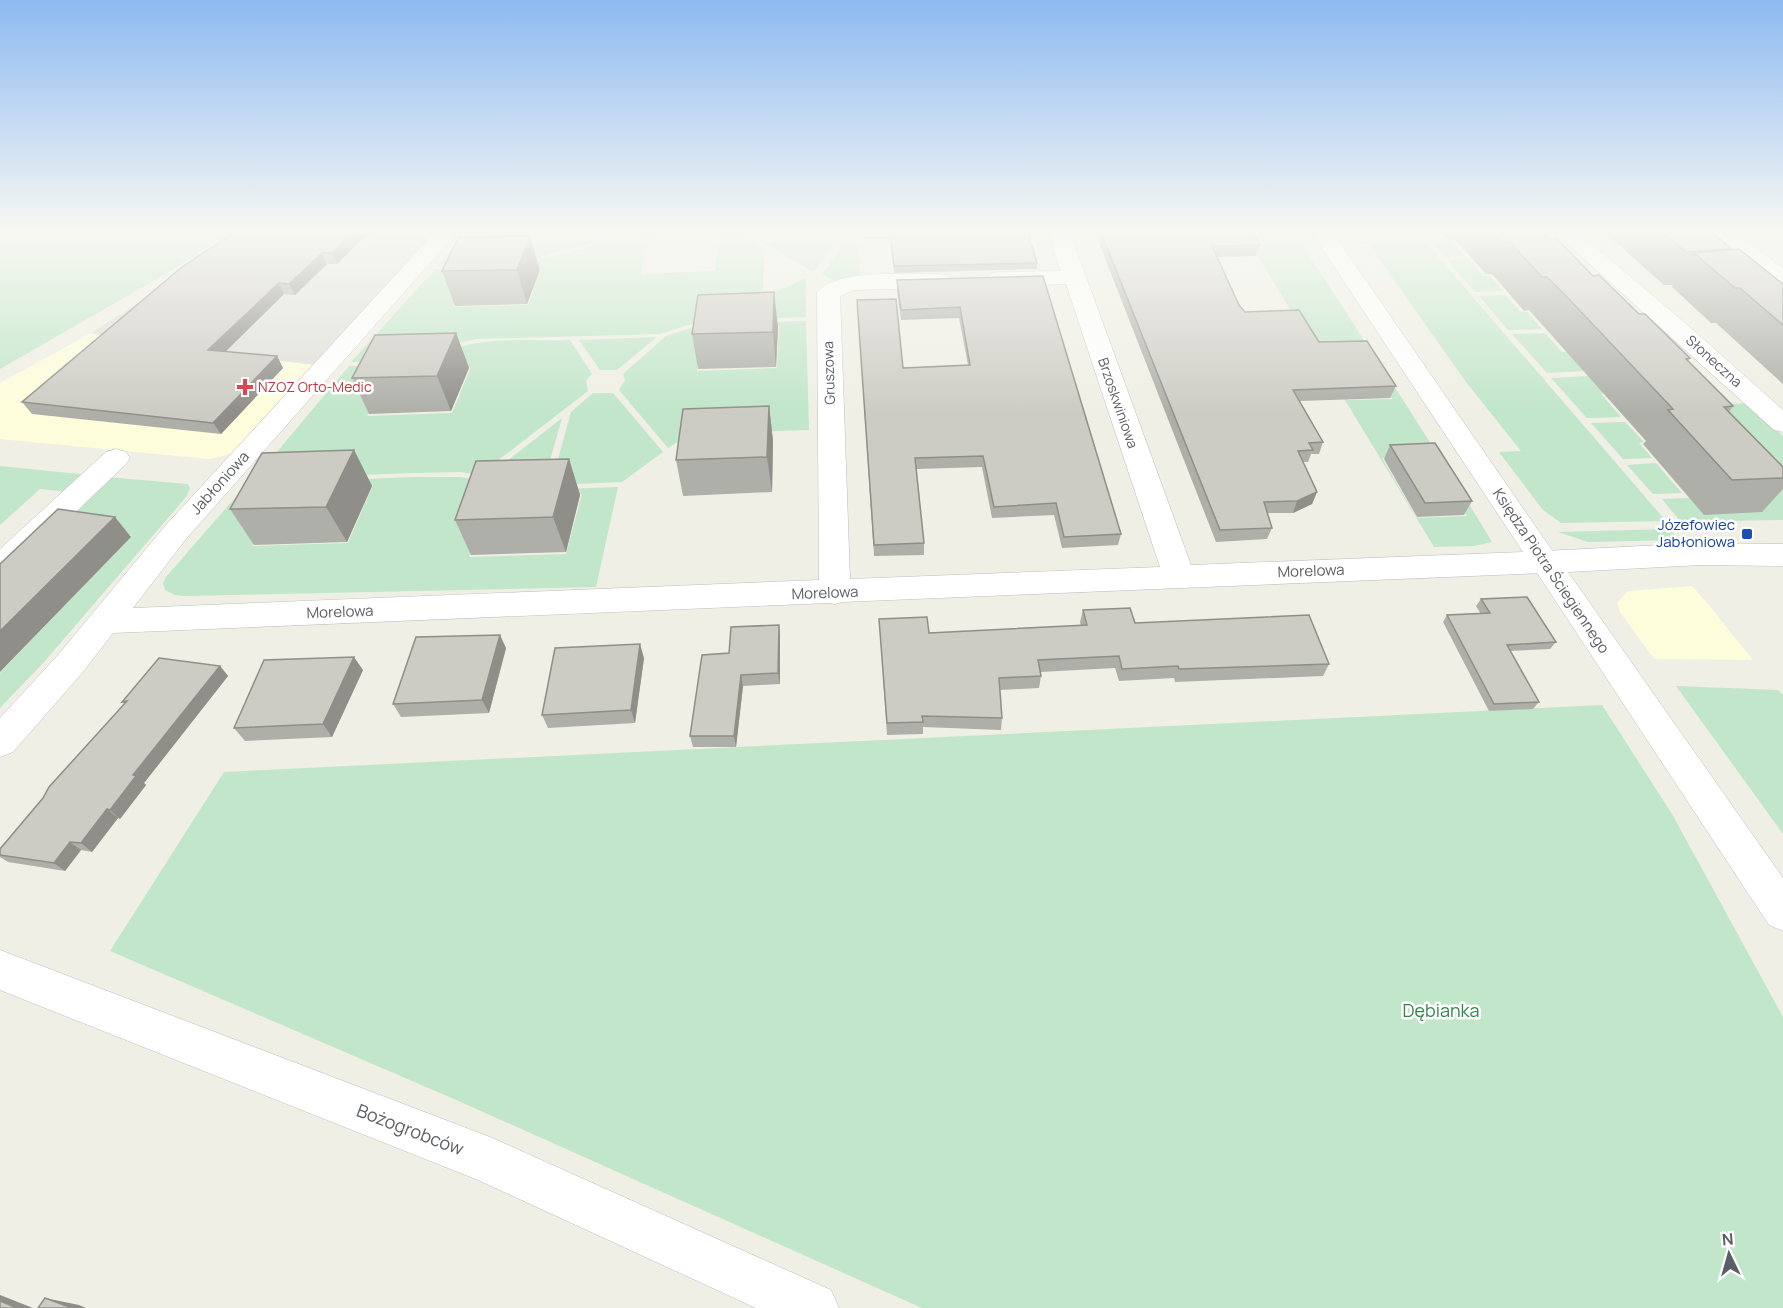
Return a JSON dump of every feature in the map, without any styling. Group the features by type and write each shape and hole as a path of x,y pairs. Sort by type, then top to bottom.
{"street":[{"name":"Jabłoniowa","path":"0,742 105,621 176,532 394,291"},
{"name":"Gruszowa","path":"832,291 828,293 835,593"},
{"name":"Brzoskwiniowa","path":"1078,291 1179,576"},
{"name":"Księdza Piotra Ściegiennego","path":"1361,291 1783,912"},
{"name":"Słoneczna","path":"1634,291 1783,424"},
{"path":"0,566 116,458"},
{"path":"1545,562 1701,554 1783,555"},
{"name":"Morelowa","path":"105,621 835,593 1179,576 1545,562"},
{"name":"Bożogrobców","path":"0,970 490,1161 813,1308"}],"shaded area":[{"path":"157,291 384,291 316,365 128,343 91,333"},
{"path":"91,333 128,343 316,365 234,452 220,457 209,459 0,439 0,383"},
{"path":"1692,586 1753,660 1654,659 1620,612 1617,603 1628,591"}],"green space":[{"path":"0,291 136,291 0,369"},
{"path":"415,291 460,291 453,307 528,305 533,291 763,291 698,322 660,334 477,339 459,343 433,359 351,362"},
{"path":"777,291 806,291 806,317 712,321"},
{"path":"1279,291 1332,291 1378,362 1320,353 1348,400 1392,399 1387,389 1396,389 1445,466 1428,455 1382,458 1417,518 1467,516 1457,500 1466,499 1492,542 1474,546 1434,547"},
{"path":"1402,291 1468,291 1666,521 1561,523 1543,510 1499,452 1521,451 1466,382"},
{"path":"1505,295 1521,312 1527,312 1542,329 1508,330 1479,296"},
{"path":"806,321 809,430 690,434 668,448 619,390 625,380 623,374 666,336 700,325 702,329 697,371 777,368 779,326 743,327 744,323"},
{"path":"1545,333 1562,352 1570,352 1586,371 1547,373 1512,334"},
{"path":"657,337 617,370 600,370 579,340"},
{"path":"570,340 592,374 586,380 588,391 479,475 461,472 273,478 276,453 349,366 421,363 390,369 367,416 452,413 471,367 424,368 438,359 461,347 485,342"},
{"path":"1591,376 1607,393 1601,394 1621,417 1587,418 1551,378"},
{"path":"593,393 613,393 663,452 622,482 551,485 571,412"},
{"path":"1748,403 1783,436 1783,520 1681,522 1662,499 1690,498 1704,515 1729,404"},
{"path":"562,418 543,485 488,476"},
{"path":"1625,422 1644,442 1639,443 1652,458 1623,459 1591,423"},
{"path":"1656,463 1682,493 1653,494 1627,465"},
{"path":"0,466 89,475 70,492 40,489 0,525"},
{"path":"106,477 188,484 190,488 186,497 44,662 0,708 0,673 132,535 72,527 30,549"},
{"path":"460,477 527,488 489,496 469,557 566,554 582,494 530,494 538,490 618,487 596,587 185,596 175,595 165,590 163,583 166,577 247,484 282,487 252,546 348,543 373,485 321,486 323,481"},
{"path":"1670,529 1679,540 1588,542 1558,532"},
{"path":"1676,686 1778,690 1783,695 1783,834"},
{"name":"Dębianka","path":"1602,705 1672,814 1783,1017 1783,1308 922,1308 454,1099 110,951 224,772"}],"building":[{"path":"154,291 270,291 208,350 277,356 213,423 22,402"},
{"path":"898,291 1048,291 1121,534 1064,537 1056,503 994,507 983,456 915,458 924,543 874,545 857,300 896,299 903,368 970,365 960,307 901,310"},
{"path":"1124,291 1233,291 1245,312 1299,310 1319,342 1367,341 1396,386 1293,390 1323,442 1309,443 1313,450 1298,451 1317,492 1297,501 1264,502 1272,528 1220,530"},
{"path":"1561,291 1615,291 1639,314 1645,314 1690,358 1686,359 1733,406 1724,407 1783,467 1783,478 1732,480 1668,410 1673,409"},
{"path":"1744,291 1783,291 1783,325"},
{"path":"774,292 773,332 692,334 698,295"},
{"path":"456,333 437,376 352,378 375,335"},
{"path":"769,406 767,457 676,460 683,409"},
{"path":"1435,443 1472,501 1425,503 1390,445"},
{"path":"354,450 326,507 230,509 262,453"},
{"path":"569,459 553,517 455,520 476,461"},
{"path":"58,509 115,517 0,631 0,564"},
{"path":"1527,597 1556,642 1507,645 1539,702 1494,704 1447,615 1490,613 1481,599"},
{"path":"1130,608 1135,623 1309,615 1329,664 1122,669 1119,656 1038,660 1041,676 999,678 1002,718 922,716 923,722 887,723 879,619 927,617 929,633 1087,625 1083,610"},
{"path":"779,625 778,673 741,675 734,736 690,736 702,655 729,653 731,627"},
{"path":"500,635 482,700 393,704 416,637"},
{"path":"640,644 631,710 542,715 555,648"},
{"path":"354,657 323,724 234,728 264,660"},
{"path":"159,658 220,666 133,775 136,776 110,810 107,809 81,843 70,842 54,863 0,855 0,849 43,798 49,787 127,701 122,702"},
{"path":"45,1298 72,1308 38,1308"},
{"path":"0,1301 17,1308 0,1308"}],"place":[{"name":"NZOZ Orto-Medic","path":"245,387"},
{"name":"Józefowiec Jabłoniowa","path":"1747,534"}]}
